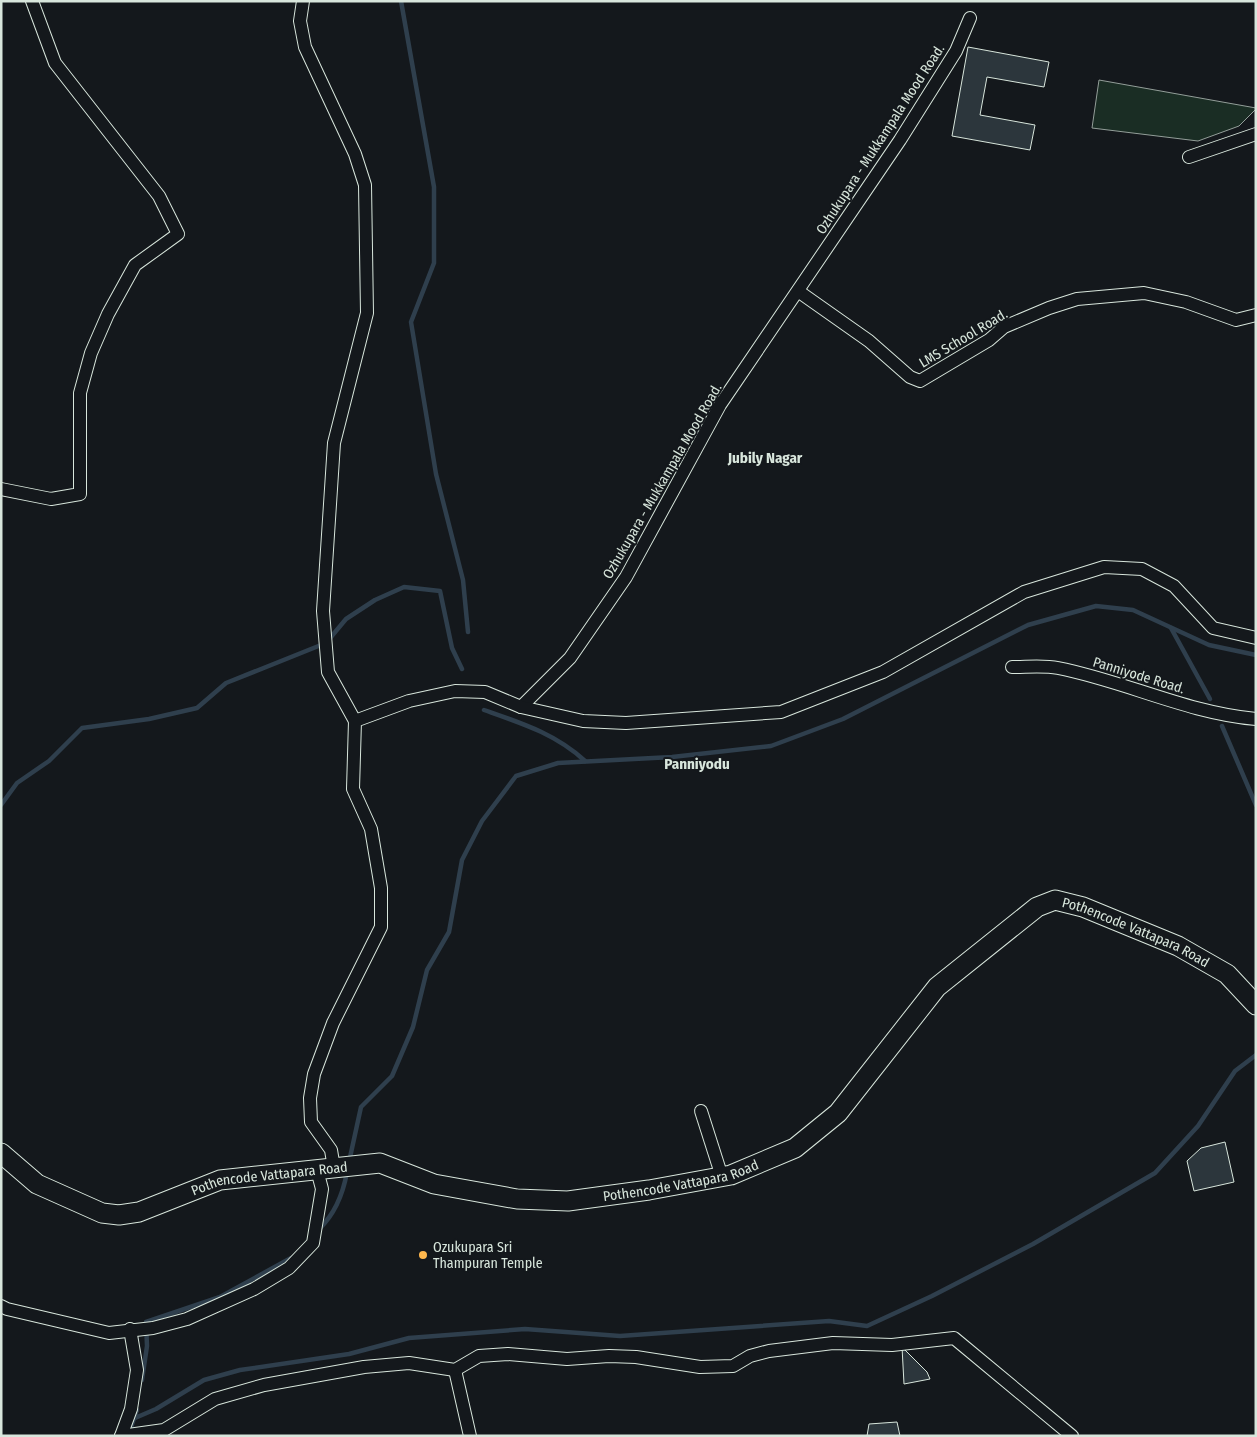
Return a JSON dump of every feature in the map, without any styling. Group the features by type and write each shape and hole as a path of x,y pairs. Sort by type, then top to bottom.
{"main road":[{"name":"Pothencode Vattapara Road","path":"1,1153 37,1184 102,1213 119,1215 139,1212 220,1180 380,1163 434,1184 517,1199 568,1200 649,1190 722,1177 795,1148 838,1113 936,987 1037,906 1055,900 1083,907 1178,946 1227,974 1256,1005"}],"street":[{"path":"1,489 51,499 80,494 80,393 91,353 108,314 135,265 178,234 159,196 55,63 32,1"},
{"path":"1,1306 109,1333 130,1329 153,1328 187,1319 254,1290 290,1268 313,1243 322,1189 331,1168 331,1150 312,1122 310,1098 314,1074 333,1023 381,927 381,888 371,829 353,790 355,721 328,672 323,611 334,443 367,313 367,232 365,185 355,154 305,48 300,21 302,1"},
{"name":"Ozhukupara - Mukkampala Mood Road.","path":"521,707 570,658 626,577 664,512 720,405 900,140 956,51 970,18"},
{"path":"1189,157 1256,134"},
{"name":"LMS School Road.","path":"798,291 869,341 910,376 920,381 989,340 1004,327 1049,308 1078,299 1144,293 1186,302 1236,320 1256,315"},
{"path":"355,721 409,701 455,691 485,692 521,707 583,721 626,723 781,712 883,672 1024,592 1104,567 1142,569 1174,586 1213,628 1256,638"},
{"name":"Panniyode Road.","path":"1012,666 1056,667 1107,679 1159,698 1204,710 1256,719"},
{"path":"701,1111 722,1177"},
{"path":"130,1329 137,1370 131,1409 121,1436 164,1430 216,1399 264,1385 364,1368 409,1363 455,1370 479,1356 493,1354 528,1354 566,1359 636,1357 708,1367 733,1366 750,1356 769,1351 833,1343 892,1345 954,1338 1072,1436"},
{"path":"455,1370 470,1436"}],"green space":[{"path":"1099,80 1256,109 1239,126 1198,141 1092,128"}],"building":[{"path":"968,47 1049,62 1044,87 987,77 980,115 1035,125 1030,150 952,136"},
{"path":"1225,1142 1234,1182 1194,1191 1187,1161 1201,1148"},
{"path":"902,1347 927,1372 930,1379 904,1384"},
{"path":"897,1422 900,1436 867,1436 869,1424"}],"waterway":[{"path":"401,1 434,187 434,263 411,322 436,474 463,580 468,632"},
{"path":"1,805 17,783 49,761 82,728 149,719 197,708 226,683 326,643 346,619 375,600 404,587 440,591 452,648 462,669"},
{"path":"349,1162 361,1107 392,1076 413,1027 427,970 449,932 462,860 482,821 516,776 558,763 672,757 771,746 843,719 1028,625 1096,606 1133,610 1209,645 1256,655"},
{"path":"1171,628 1210,699"},
{"path":"484,710 550,736 585,761"},
{"path":"1222,726 1256,805"},
{"path":"135,1418 156,1409 204,1380 240,1370 349,1354 409,1338 525,1329 620,1336 829,1321 867,1326 932,1296 1033,1244 1155,1173 1198,1126 1235,1071 1256,1055"},
{"path":"319,1229 330,1217 338,1203 347,1172"},
{"path":"142,1380 147,1346 146,1322 220,1297 291,1258"},
{"path":"129,1433 137,1410"}],"place":[{"name":"Ozukupara Sri Thampuran Temple","path":"423,1255"}],"district":[{"name":"Jubily Nagar","path":"765,458"},
{"name":"Panniyodu","path":"697,764"}]}
